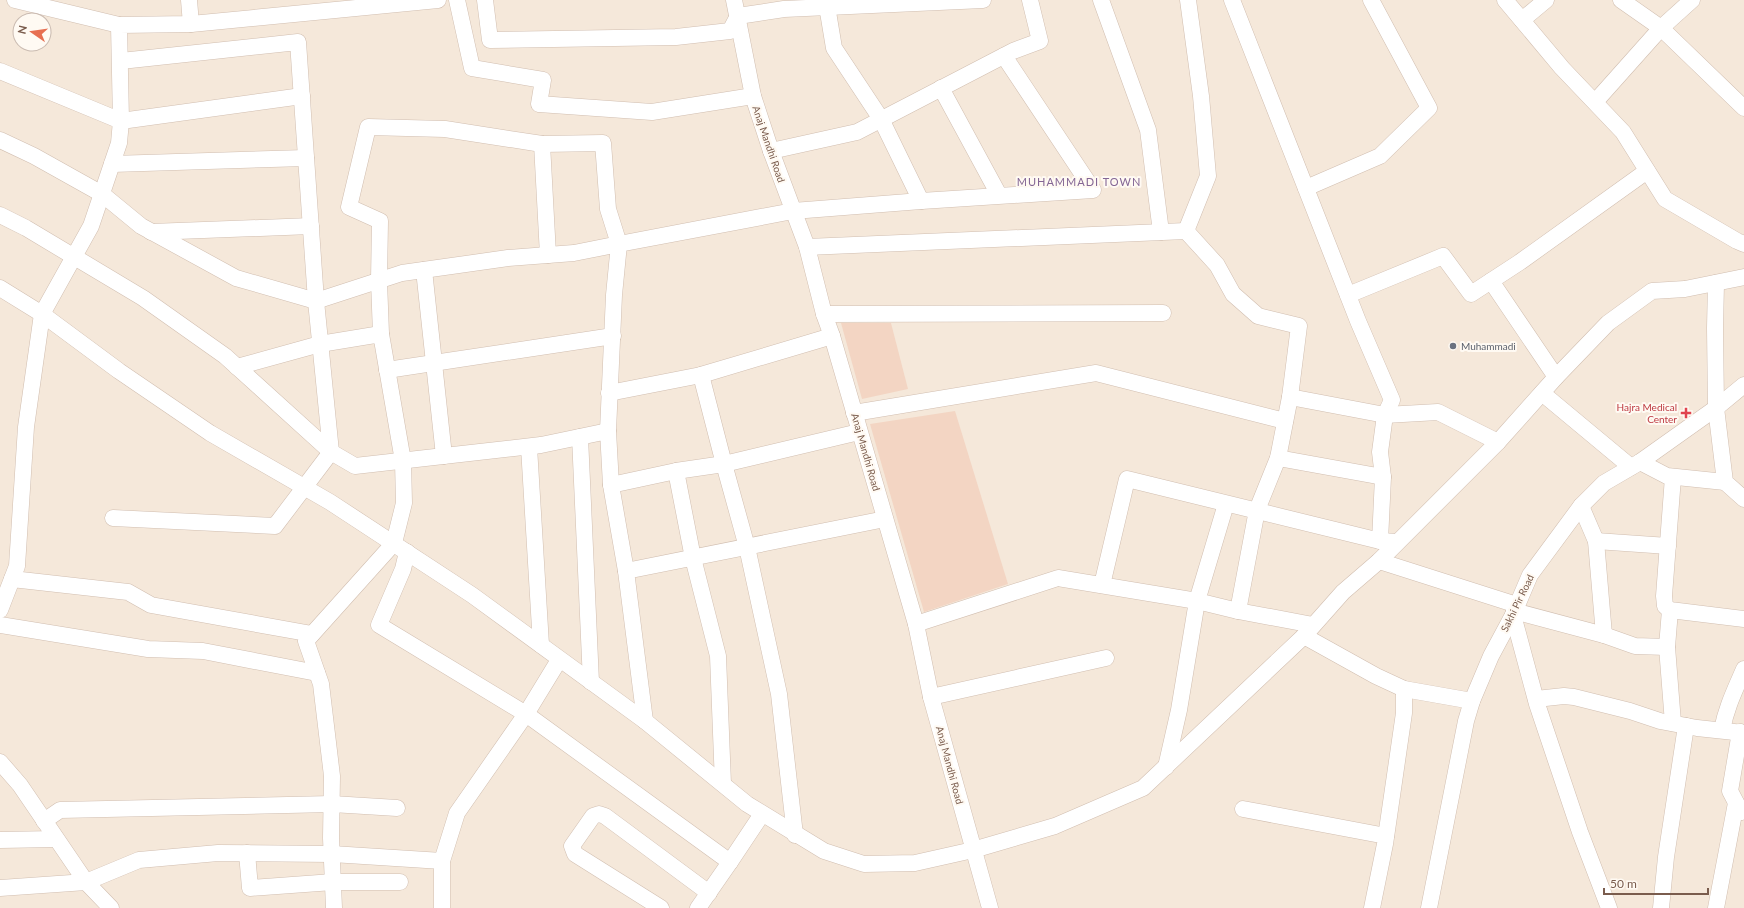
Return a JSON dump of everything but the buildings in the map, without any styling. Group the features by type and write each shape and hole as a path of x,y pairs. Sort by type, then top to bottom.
{"street":[{"path":"189,0 191,24"},
{"path":"20,1 119,25 191,24 438,0"},
{"path":"457,0 472,68 542,80 539,104 652,112 753,96"},
{"path":"485,0 490,40 676,37 730,31 738,16 783,4 983,0"},
{"name":"Anaj Mandhi Road","path":"734,0 753,96 771,151 807,247 824,314 832,336 916,624 931,697 990,908"},
{"path":"771,151 857,132 1013,51 1040,41 1030,0"},
{"path":"1101,0 1148,130 1161,232"},
{"path":"1186,231 1208,176 1201,96 1188,0"},
{"path":"1232,0 1348,295 1392,400 1385,415 1380,452 1383,477 1380,541"},
{"path":"1306,188 1380,156 1429,108 1370,0"},
{"path":"1505,0 1562,68 1623,132 1665,199 1744,244"},
{"path":"1522,20 1546,0"},
{"path":"1621,0 1660,28 1744,108"},
{"path":"1595,102 1660,28 1692,0"},
{"path":"827,3 834,48 881,120 921,200"},
{"path":"0,610 17,566 26,427 42,314 91,226 119,143 121,120 121,61 119,25"},
{"path":"113,518 275,526 331,452 316,301 298,42 121,61"},
{"path":"0,140 34,156 102,194 141,226 236,278 316,301 402,273 508,258 574,253 793,211 921,200 1093,190 1004,56"},
{"path":"0,71 121,120 302,96"},
{"path":"941,88 999,195"},
{"path":"334,908 332,776 321,684 306,641 394,543 404,503 403,461 381,334 378,281 380,221 348,207 368,127 445,129 542,144 603,144 608,209 619,244 612,336 608,431 612,485 626,570 645,721"},
{"path":"542,144 548,255"},
{"path":"112,164 306,158"},
{"path":"1348,295 1443,256 1471,294 1647,171"},
{"path":"0,215 26,228 143,298 225,356 331,452 355,466 529,446 608,431"},
{"path":"151,232 310,226"},
{"path":"807,247 1186,231 1217,265 1233,294 1258,316 1299,326 1290,397 1278,458 1257,510 1238,611"},
{"path":"424,270 444,456"},
{"path":"0,288 42,314 119,371 210,434 330,502 472,595 541,645 559,660 645,721 747,804 824,851 864,864 915,863 973,850 1055,826 1143,788 1308,631 1344,592 1379,561 1498,442 1556,377 1608,323 1652,291 1685,289 1744,277"},
{"path":"1491,281 1556,377"},
{"path":"1716,283 1716,408 1725,482"},
{"path":"824,314 1163,313"},
{"path":"237,366 320,344 381,334"},
{"path":"387,370 612,336"},
{"path":"609,392 701,375 832,336"},
{"path":"854,413 1096,373 1285,421"},
{"path":"701,375 747,547 779,694 796,834"},
{"name":"Sakhi Pir Road","path":"1429,908 1466,721 1472,702 1491,656 1515,610 1530,575 1582,506 1604,483 1636,465 1716,408 1744,385"},
{"path":"1542,394 1636,465 1667,476 1725,482 1744,499"},
{"path":"1290,397 1385,415 1438,412 1498,442"},
{"path":"612,485 676,471 724,464 859,432"},
{"path":"580,437 591,682"},
{"path":"529,446 541,645"},
{"path":"1278,458 1383,477"},
{"path":"676,471 693,558 718,656 724,784"},
{"path":"1673,477 1664,596 1665,606 1670,610 1744,619"},
{"path":"1102,585 1127,479 1380,541 1397,542"},
{"path":"1166,766 1179,710 1197,601 1226,504"},
{"path":"1582,506 1596,540 1604,635"},
{"path":"626,570 886,519"},
{"path":"1596,540 1668,546"},
{"path":"407,552 403,569 379,625 526,714 730,862"},
{"path":"1379,561 1515,610 1604,635 1636,646 1667,647"},
{"path":"916,624 1058,578 1197,601 1308,631 1376,676 1404,688 1472,702"},
{"path":"12,579 128,592 151,605 312,634"},
{"path":"1515,610 1536,699 1580,832 1609,908"},
{"path":"1661,908 1679,724 1667,647 1670,610"},
{"path":"0,625 148,649 203,651 317,673"},
{"path":"931,697 1106,658"},
{"path":"442,908 442,861 457,813 526,714 559,660"},
{"path":"1722,730 1731,698 1744,669"},
{"path":"1372,908 1386,836 1404,713 1404,688"},
{"path":"1536,699 1564,696 1574,697 1679,724 1742,732 1730,791 1744,817"},
{"path":"0,762 20,786 86,882 111,908"},
{"path":"0,783 20,786"},
{"path":"1716,908 1736,803"},
{"path":"44,821 60,810 332,804 397,808"},
{"path":"1243,809 1386,836"},
{"path":"661,908 575,854 572,846 593,816 599,814 605,816 709,893"},
{"path":"698,908 762,814"},
{"path":"0,840 56,839"},
{"path":"0,888 86,882 139,860 218,853 332,854 442,861"},
{"path":"246,853 250,888 333,882 400,882"}],"shaded area":[{"path":"0,0 1744,0 1744,908 0,908"}],"place":[{"name":"Muhammadi","path":"1453,346"},
{"name":"Hajra Medical Center","path":"1686,413"}],"district":[{"name":"MUHAMMADI TOWN","path":"1079,181"}]}
